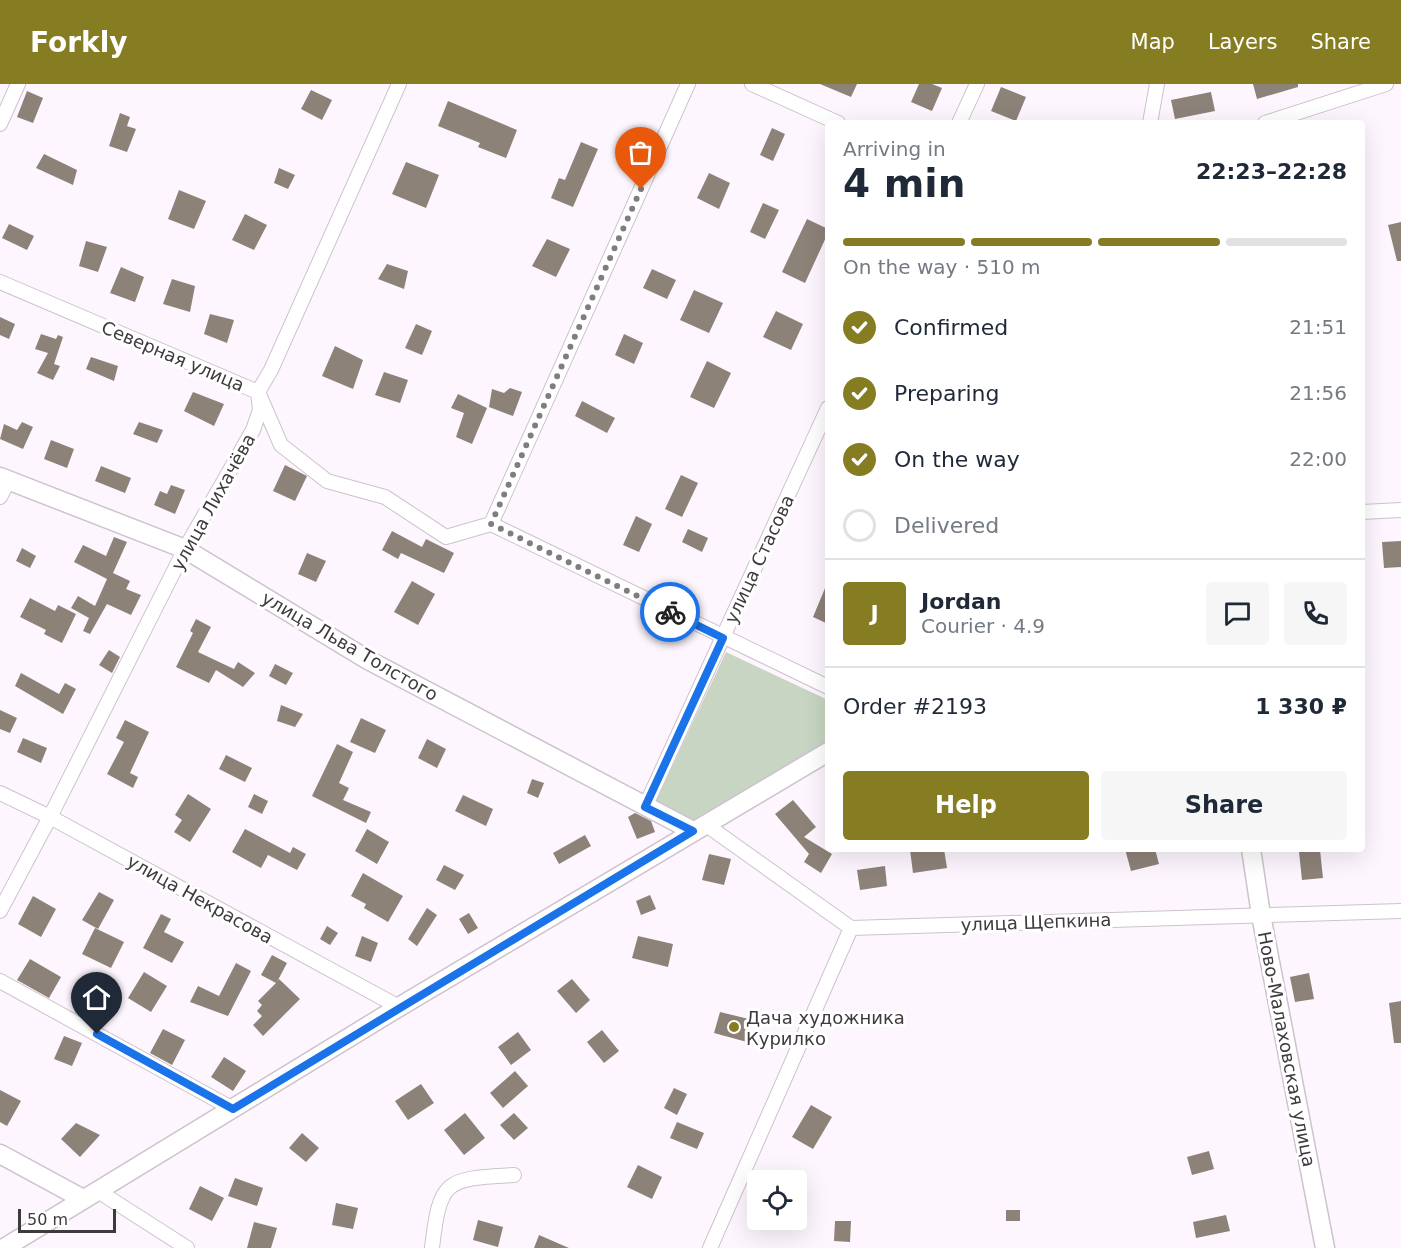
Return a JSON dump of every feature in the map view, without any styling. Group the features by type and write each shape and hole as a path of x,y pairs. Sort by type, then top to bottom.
{"street":[{"path":"0,124 18,84"},
{"name":"улица Лихачёва","path":"0,910 50,817 185,549 253,430 260,410 258,392 271,370 399,84"},
{"path":"688,84 491,524 825,686"},
{"path":"752,84 831,120"},
{"path":"960,120 977,84"},
{"path":"1151,120 1157,84"},
{"path":"1273,120 1363,88 1386,84"},
{"name":"Северная улица","path":"0,282 258,392 281,445 327,481 385,497 446,537 491,524"},
{"name":"улица Стасова","path":"645,807 825,415"},
{"path":"0,497 4,478"},
{"name":"улица Льва Толстого","path":"4,478 185,549 368,660 645,807 699,828"},
{"path":"1365,512 1401,510"},
{"path":"4,1248 399,1007 825,754"},
{"name":"улица Некрасова","path":"0,793 50,817 399,1007"},
{"path":"699,828 851,928 710,1248"},
{"name":"Ново-Малаховская улица","path":"1251,852 1261,915 1325,1248"},
{"name":"улица Щепкина","path":"851,928 1401,911"},
{"path":"0,981 233,1109"},
{"path":"0,1154 91,1195 187,1248"},
{"path":"432,1248 437,1209 444,1191 453,1183 468,1178 514,1175"}],"green space":[{"path":"726,652 825,699 825,745 695,821 656,801"}],"building":[{"path":"820,84 857,84 851,97"},
{"path":"919,84 932,84 942,88 932,111 911,102"},
{"path":"1253,84 1298,84 1298,87 1257,99"},
{"path":"1001,87 1026,97 1016,120 991,111"},
{"path":"311,90 332,100 322,120 301,109"},
{"path":"27,91 43,98 33,123 17,117"},
{"path":"1211,92 1215,111 1175,119 1171,100"},
{"path":"448,101 517,130 506,158 478,147 480,143 438,126"},
{"path":"120,113 130,117 127,126 136,129 127,152 109,146"},
{"path":"772,128 785,134 773,161 760,155"},
{"path":"581,142 598,149 573,207 551,198 559,178 565,180"},
{"path":"44,154 77,170 73,185 36,168"},
{"path":"406,162 439,175 426,208 392,194"},
{"path":"279,168 295,175 288,189 274,183"},
{"path":"709,173 730,183 719,209 697,198"},
{"path":"179,190 206,201 194,229 168,219"},
{"path":"763,203 779,210 765,239 750,232"},
{"path":"245,214 267,225 254,250 232,240"},
{"path":"807,219 825,228 825,240 805,283 782,272"},
{"path":"1401,222 1401,261 1397,261 1388,225"},
{"path":"9,224 34,236 27,250 2,238"},
{"path":"547,239 570,249 556,277 532,266"},
{"path":"86,241 107,247 98,272 79,266"},
{"path":"387,264 408,271 404,289 378,279"},
{"path":"121,267 144,277 135,302 110,293"},
{"path":"652,269 676,280 667,299 643,288"},
{"path":"172,279 195,286 190,312 163,304"},
{"path":"694,290 723,303 709,333 680,320"},
{"path":"776,311 803,324 791,350 763,337"},
{"path":"210,314 234,320 227,343 204,334"},
{"path":"0,317 15,324 9,339 0,335"},
{"path":"416,324 432,331 422,355 405,348"},
{"path":"41,334 56,339 58,335 63,337 54,364 60,366 53,380 37,373 48,353 35,349"},
{"path":"624,334 643,343 634,364 615,355"},
{"path":"335,346 363,360 353,389 322,376"},
{"path":"91,357 118,366 114,381 86,369"},
{"path":"707,361 731,373 714,408 690,397"},
{"path":"384,372 408,380 400,403 375,395"},
{"path":"510,388 522,392 513,416 489,407 492,389 504,393"},
{"path":"193,392 224,404 214,426 184,411"},
{"path":"458,394 487,408 472,444 456,437 464,413 451,408"},
{"path":"582,401 615,418 607,433 575,416"},
{"path":"22,422 33,427 23,449 0,439 4,424 17,430"},
{"path":"139,422 163,430 157,443 133,434"},
{"path":"51,440 74,449 67,468 44,459"},
{"path":"285,465 307,476 295,501 273,491"},
{"path":"101,466 131,478 125,493 95,481"},
{"path":"681,475 698,483 682,517 665,509"},
{"path":"171,485 185,490 175,514 154,505 160,491 167,494"},
{"path":"636,516 652,524 639,552 623,545"},
{"path":"688,529 708,538 702,552 682,542"},
{"path":"392,531 422,547 426,539 454,553 444,573 401,553 398,559 382,550"},
{"path":"114,537 127,542 113,573 130,581 126,589 141,595 131,615 107,604 90,634 83,631 89,618 71,608 78,596 95,606 107,579 74,562 83,545 106,556"},
{"path":"1401,541 1401,567 1384,568 1382,542"},
{"path":"22,548 36,556 30,568 16,561"},
{"path":"307,553 326,561 316,582 298,574"},
{"path":"412,581 435,594 418,625 394,612"},
{"path":"825,588 825,623 813,617"},
{"path":"30,598 55,611 58,605 76,614 62,643 44,634 46,630 20,617"},
{"path":"196,619 211,627 198,652 234,669 238,662 255,673 243,687 216,670 209,683 176,667 193,633 190,631"},
{"path":"109,650 120,657 112,673 99,665"},
{"path":"275,664 293,673 286,685 269,676"},
{"path":"21,673 59,694 65,683 76,689 63,714 15,686"},
{"path":"281,705 303,714 295,727 277,721"},
{"path":"0,710 17,718 10,733 0,729"},
{"path":"361,718 386,730 375,753 350,742"},
{"path":"125,720 149,732 130,773 138,777 133,788 107,774 124,742 116,738"},
{"path":"23,738 47,748 41,763 17,752"},
{"path":"427,739 446,749 437,768 418,758"},
{"path":"337,744 353,752 339,783 349,788 343,800 371,812 366,823 312,796"},
{"path":"226,755 252,768 245,782 219,769"},
{"path":"532,779 544,783 538,798 527,793"},
{"path":"188,794 211,809 190,842 174,832 182,820 175,815"},
{"path":"254,794 268,801 262,814 248,807"},
{"path":"463,795 493,809 486,826 455,811"},
{"path":"793,800 816,827 804,837 825,850 825,852 832,854 821,873 804,862 809,854 775,814"},
{"path":"635,813 651,821 655,832 637,839 628,817"},
{"path":"245,829 290,853 293,847 306,854 297,870 268,855 261,868 232,852"},
{"path":"367,829 389,842 377,864 355,851"},
{"path":"585,835 591,846 559,864 553,853"},
{"path":"910,852 944,852 947,868 913,873"},
{"path":"1126,852 1156,852 1159,864 1131,871"},
{"path":"1299,852 1320,852 1323,878 1302,880"},
{"path":"709,854 731,859 724,885 702,880"},
{"path":"444,865 464,875 455,890 436,880"},
{"path":"885,866 887,886 860,890 857,870"},
{"path":"363,873 403,896 388,922 364,908 366,904 351,896"},
{"path":"99,892 114,900 98,929 82,920"},
{"path":"650,895 656,909 641,915 636,901"},
{"path":"33,896 56,909 41,937 18,924"},
{"path":"427,908 437,915 417,946 408,939"},
{"path":"469,913 478,928 468,934 459,919"},
{"path":"161,914 171,919 164,932 184,942 172,963 143,948"},
{"path":"327,926 338,933 330,945 320,939"},
{"path":"95,928 124,942 111,968 82,954"},
{"path":"362,936 378,943 371,962 355,956"},
{"path":"638,936 673,944 668,967 632,958"},
{"path":"272,955 287,963 277,982 279,979 300,999 263,1036 253,1025 262,1016 257,1011 262,1005 258,1001 276,983 261,975"},
{"path":"30,959 61,977 49,998 17,980"},
{"path":"236,963 251,971 228,1016 190,1002 198,986 219,996"},
{"path":"144,972 167,986 151,1012 128,998"},
{"path":"1309,973 1314,999 1295,1002 1290,977"},
{"path":"572,979 590,1000 576,1013 557,991"},
{"path":"1401,1001 1401,1043 1394,1043 1389,1003"},
{"name":"Дача художника Курилко","path":"720,1012 753,1020 747,1042 714,1033"},
{"path":"163,1029 185,1040 172,1065 150,1053"},
{"path":"602,1030 619,1051 604,1063 587,1042"},
{"path":"518,1032 531,1050 511,1065 498,1047"},
{"path":"64,1036 82,1043 72,1066 54,1059"},
{"path":"224,1057 246,1071 233,1091 211,1077"},
{"path":"515,1071 528,1086 503,1108 490,1093"},
{"path":"421,1084 434,1103 408,1120 395,1101"},
{"path":"674,1088 687,1094 677,1115 664,1108"},
{"path":"0,1090 21,1101 7,1126 0,1122"},
{"path":"811,1105 832,1117 813,1149 792,1137"},
{"path":"465,1113 485,1138 464,1155 444,1130"},
{"path":"514,1113 528,1128 514,1140 500,1125"},
{"path":"677,1122 704,1133 697,1149 670,1138"},
{"path":"76,1123 100,1135 80,1157 61,1139"},
{"path":"302,1133 319,1148 306,1162 289,1148"},
{"path":"1209,1151 1214,1169 1192,1175 1187,1157"},
{"path":"638,1165 662,1177 652,1199 627,1187"},
{"path":"235,1178 263,1188 257,1206 228,1196"},
{"path":"200,1186 224,1198 212,1221 189,1209"},
{"path":"336,1203 358,1208 353,1229 332,1225"},
{"path":"1006,1210 1020,1210 1020,1221 1006,1221"},
{"path":"1226,1215 1230,1231 1196,1238 1193,1222"},
{"path":"478,1220 503,1227 498,1247 473,1240"},
{"path":"835,1221 851,1221 850,1242 834,1241"},
{"path":"254,1222 277,1228 271,1248 247,1248"},
{"path":"539,1235 569,1248 534,1248"}],"way so far":[{"path":"641,189 491,524 670,612"}],"place":[{"name":"Дача художника Курилко","path":"734,1027"}],"route":[{"path":"97,1034 233,1109 693,831 645,807 723,638 670,612"}]}
